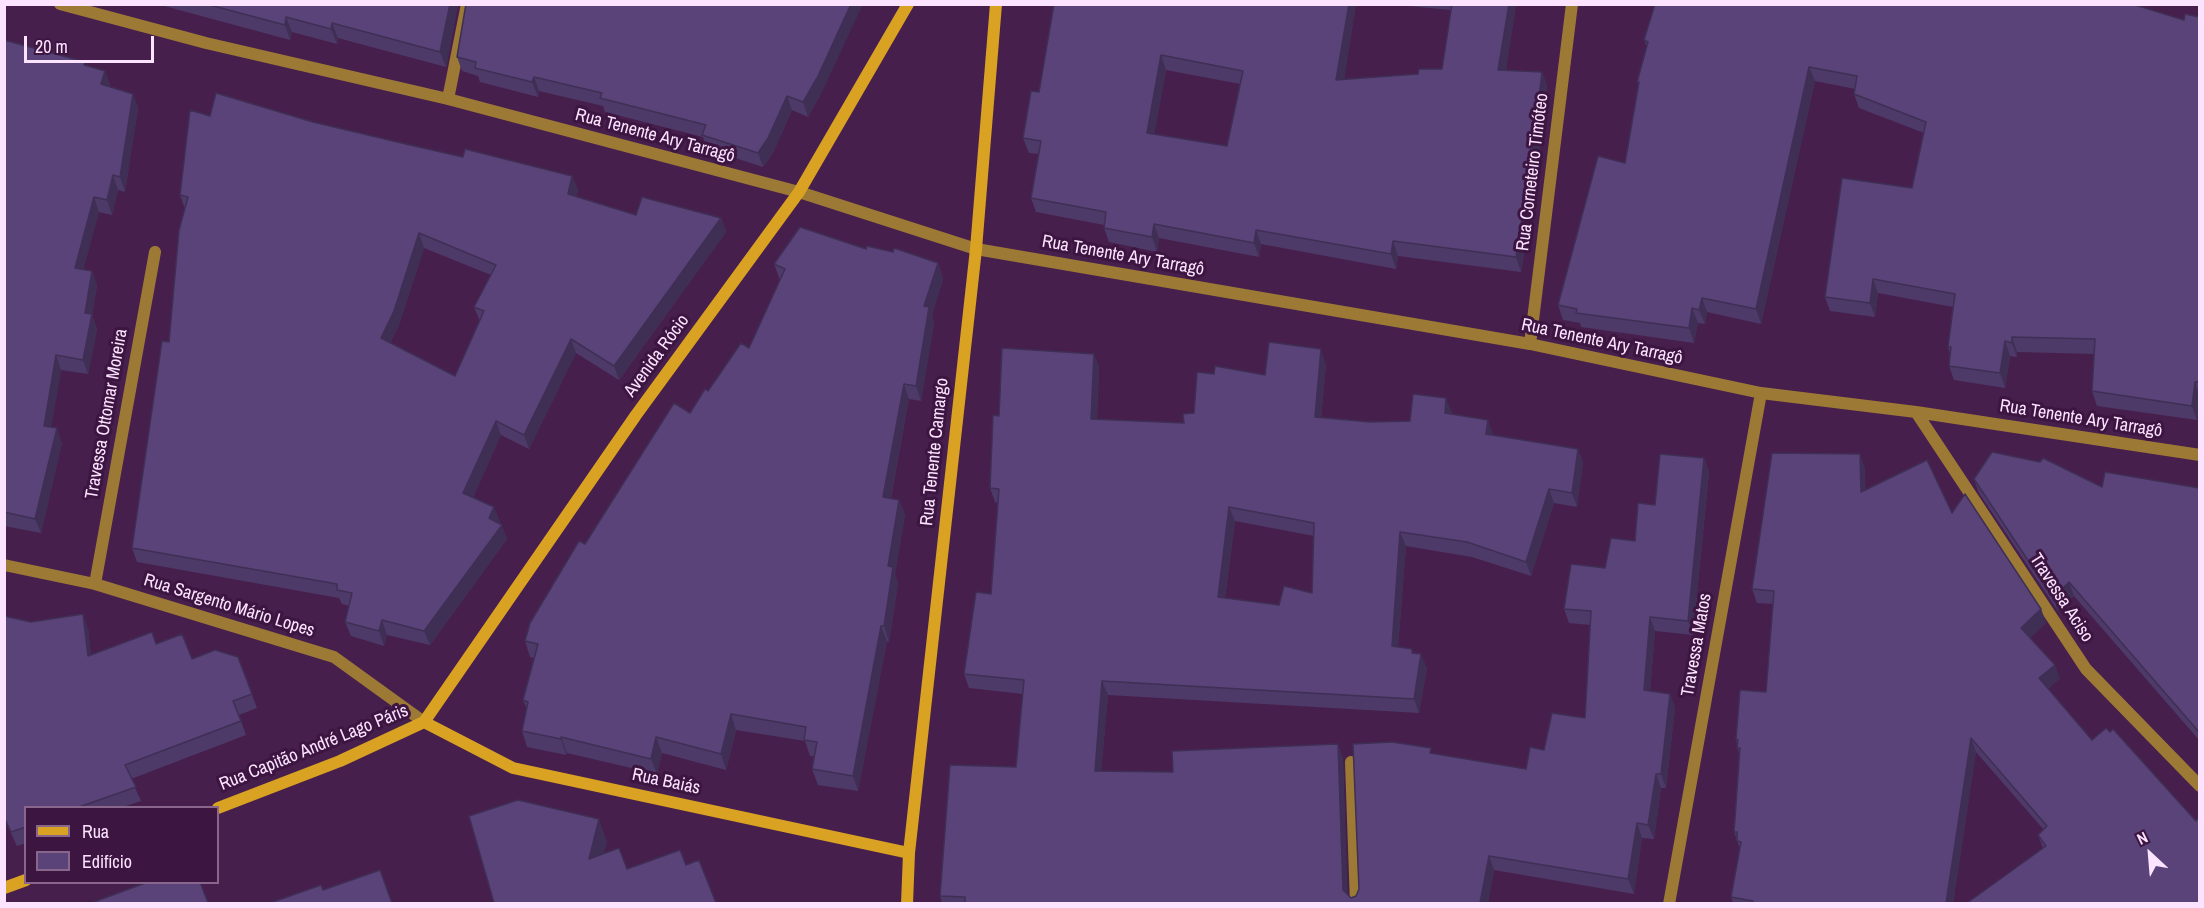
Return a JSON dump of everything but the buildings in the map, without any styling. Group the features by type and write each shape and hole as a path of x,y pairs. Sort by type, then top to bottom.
{"street":[{"name":"Rua Tenente Ary Tarragô","path":"60,4 206,43 448,99 799,192 975,249 1530,344 1761,393 1916,412 2199,455"},
{"path":"448,99 467,4"},
{"name":"Avenida Rócio","path":"424,722 636,415 799,192 908,4"},
{"name":"Rua Tenente Camargo","path":"907,903 909,853 975,249 996,4"},
{"name":"Rua Corneteiro Timóteo","path":"1530,344 1572,4"},
{"name":"Travessa Ottomar Moreira","path":"95,584 155,252"},
{"name":"Travessa Matos","path":"1669,903 1761,393"},
{"name":"Travessa Aciso","path":"1916,412 2086,669 2199,786"},
{"name":"Rua Sargento Mário Lopes","path":"4,565 95,584 334,657 424,722"},
{"name":"Rua Capitão André Lago Páris","path":"219,808 340,761 424,722"},
{"name":"Rua Baiás","path":"424,722 513,768 909,853"},
{"path":"1351,762 1356,903"},
{"path":"4,888 24,881"}]}
